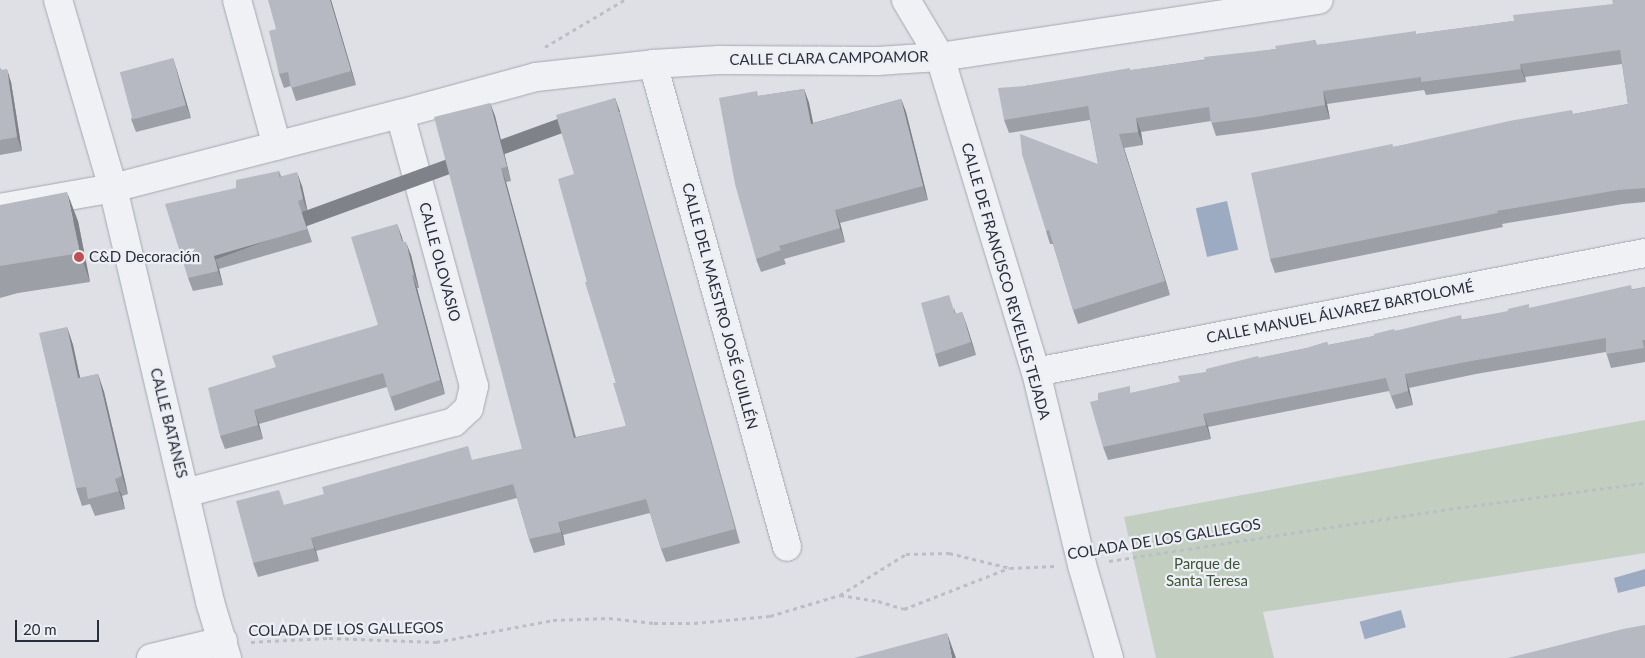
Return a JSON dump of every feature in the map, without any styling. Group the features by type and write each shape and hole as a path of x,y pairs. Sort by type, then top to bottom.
{"street":[{"name":"CALLE BATANES","path":"58,0 113,188 210,602 225,649"},
{"path":"237,0 276,146"},
{"name":"CALLE DE FRANCISCO REVELLES TEJADA","path":"906,0 940,56 1036,372 1082,565 1109,658"},
{"name":"CALLE CLARA CAMPOAMOR","path":"400,114 536,77 653,64 720,60 877,61 940,56 1319,0"},
{"name":"CALLE DEL MAESTRO JOSÉ GUILLÉN","path":"653,64 787,547"},
{"path":"0,208 113,188 400,114"},
{"name":"CALLE OLOVASIO","path":"186,493 454,422 469,408 474,386 400,114"},
{"name":"CALLE MANUEL ÁLVAREZ BARTOLOMÉ","path":"1036,372 1645,253"},
{"path":"151,658 225,649"}],"path":[{"name":"COLADA DE LOS GALLEGOS","path":"225,649 256,642 330,638 436,642 502,628 562,620 609,618 654,623 694,623 770,616 840,595 906,554 949,553 1010,568 1082,565 1361,521 1645,483"},
{"path":"840,595 878,601 904,609 1010,568"}],"green space":[{"name":"Parque de Santa Teresa","path":"1645,420 1645,553 1263,612 1274,658 1156,658 1124,517"}],"water":[{"path":"1227,201 1238,250 1207,257 1196,208"},
{"path":"1645,569 1645,586 1618,593 1614,578"},
{"path":"1401,610 1406,627 1365,639 1360,622"}],"building":[{"path":"268,0 330,0 351,71 291,88 288,72 279,74 269,31 276,29"},
{"path":"1612,0 1645,0 1645,188 1618,190 1497,211 1498,213 1270,259 1251,173 1392,144 1393,147 1509,121 1572,110 1573,114 1628,104 1620,50 1520,64 1521,69 1421,82 1421,77 1323,91 1325,105 1256,117 1211,123 1209,107 1136,118 1138,132 1119,134 1165,281 1073,310 1049,230 1046,231 1022,154 1020,134 1098,164 1088,106 1004,120 998,88 1025,86 1130,68 1130,70 1205,60 1204,57 1276,49 1275,46 1315,40 1317,45 1416,31 1416,34 1514,21 1513,15 1613,4"},
{"path":"173,58 186,105 133,120 120,72"},
{"path":"7,69 17,137 0,140 0,70"},
{"path":"804,89 811,124 901,99 923,186 835,210 840,228 779,246 781,250 756,259 735,184 719,98 757,91 758,96"},
{"path":"615,98 735,529 661,549 646,499 558,522 561,532 529,539 513,484 311,538 314,548 253,563 236,501 279,490 284,505 324,494 322,487 468,446 472,460 522,449 434,117 490,103 507,167 501,168 574,438 626,426 613,383 616,383 585,282 587,282 558,179 574,174 556,115"},
{"path":"279,171 279,177 297,172 303,199 298,201 307,229 214,256 218,271 188,278 165,204 236,188 236,180"},
{"path":"67,192 80,253 0,266 0,205"},
{"path":"397,224 402,241 406,242 414,275 412,275 440,380 390,397 383,373 254,410 258,425 220,436 208,388 276,367 272,356 378,325 351,237"},
{"path":"1631,285 1632,290 1645,287 1645,340 1642,340 1644,348 1606,354 1606,338 1471,361 1405,374 1408,391 1391,396 1386,378 1203,414 1206,425 1103,447 1090,402 1098,400 1098,393 1130,386 1130,393 1180,382 1178,376 1206,372 1206,369 1258,356 1259,358 1327,342 1328,345 1374,336 1374,334 1394,329 1395,331 1461,315 1462,320 1508,311 1508,309 1529,304 1529,308"},
{"path":"949,295 955,314 962,312 971,342 935,354 921,303"},
{"path":"67,327 78,378 98,374 122,476 115,479 119,491 88,499 86,487 76,488 39,333"},
{"path":"1645,625 1645,658 1508,658 1623,629"},
{"path":"947,633 952,658 854,658"}],"place":[{"name":"C&D Decoración","path":"79,257"}]}
